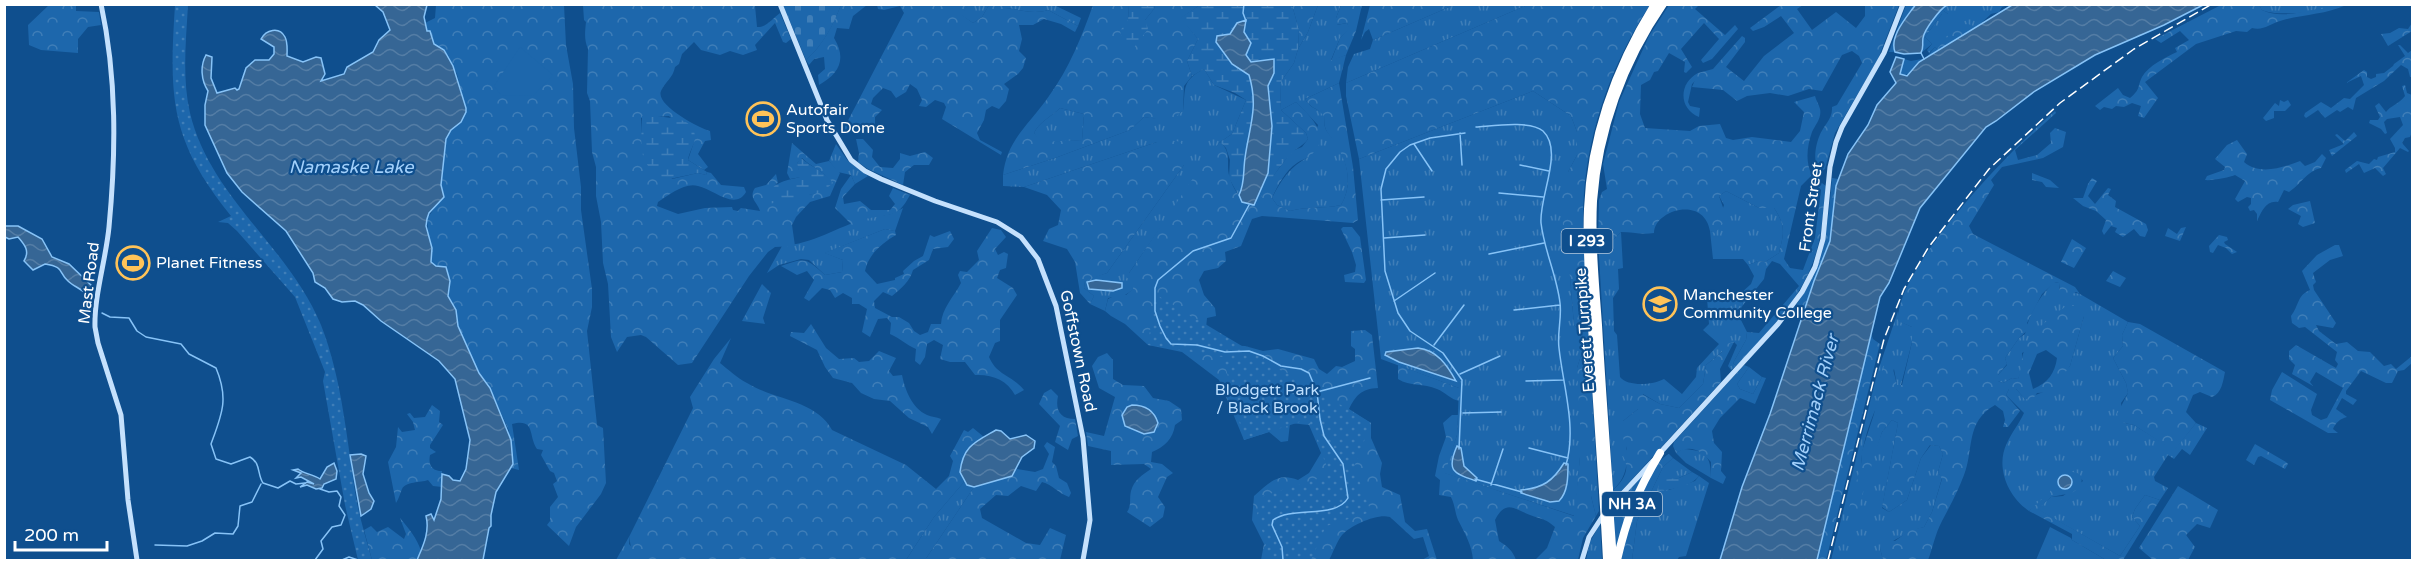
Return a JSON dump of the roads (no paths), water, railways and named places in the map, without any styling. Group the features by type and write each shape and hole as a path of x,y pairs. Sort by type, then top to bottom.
{"highway":[{"name":"Everett Turnpike","path":"1606,490 1588,254 1590,183 1598,134 1611,93 1627,53 1655,4"},
{"name":"Everett Turnpike","path":"1607,561 1608,521 1593,251 1595,186 1603,137 1616,96 1632,56 1663,4"},
{"name":"NH 3A","path":"1615,561 1630,510 1643,481 1660,453"},
{"name":"Everett Turnpike","path":"1608,521 1615,561"}],"main road":[{"name":"Mast Road","path":"101,4 112,81 115,140 109,227 95,327 121,415 128,500 137,561"},
{"name":"Goffstown Road","path":"780,4 827,120 849,157 859,167 881,179 935,201 997,222 1021,237 1034,251 1046,275 1056,306 1083,438 1090,520 1083,561"},
{"name":"Front Street","path":"1582,561 1589,537 1600,518 1778,324 1802,292 1815,267 1823,239 1830,167 1836,142 1842,127 1884,53 1903,4"}],"water":[{"path":"1916,4 1947,5 1926,30 1921,53 1895,52 1894,40 1897,33"},
{"name":"Namaske Lake","path":"375,5 427,5 424,17 427,31 430,31 434,44 444,50 453,66 466,108 461,122 451,130 446,139 441,185 444,197 429,213 426,226 432,248 431,262 436,266 446,267 450,281 448,296 456,310 458,326 479,373 490,388 511,440 513,464 496,492 483,560 417,560 424,544 426,516 431,514 434,520 441,499 442,474 460,481 466,469 470,440 455,379 439,361 381,321 363,305 355,301 342,302 333,299 325,288 315,282 313,273 286,231 242,192 227,173 205,125 208,91 202,68 206,55 212,57 211,78 217,93 235,88 237,90 246,68 255,60 269,60 274,54 274,47 261,39 269,32 276,30 285,37 287,56 303,62 316,57 321,58 325,74 321,81 344,74 347,67 373,52 379,40 390,30 383,12"},
{"name":"Merrimack River","path":"2012,5 2203,5 2095,55 2035,91 1986,127 1920,208 1889,283 1880,297 1817,560 1720,560 1742,487 1830,241 1836,186 1848,154 1868,125 1877,105 1896,83 1890,72 1896,57 1904,59 1900,74 1907,76 1919,62"},
{"path":"1246,20 1244,32 1251,43 1246,55 1251,62 1274,59 1274,73 1268,86 1272,126 1268,173 1254,205 1242,202 1239,195 1243,182 1252,117 1252,87 1249,75 1232,64 1216,42 1217,36 1230,34 1237,23"},
{"path":"5,226 18,226 42,239 52,257 69,264 93,287 92,303 87,302 85,293 68,281 58,268 45,264 33,270 24,261 27,251 23,243 18,237 9,239 5,237"},
{"path":"1096,280 1122,283 1122,288 1113,291 1089,289 1087,282"},
{"path":"1418,348 1436,355 1456,381 1385,355 1386,352"},
{"path":"1132,405 1144,407 1154,415 1158,423 1154,432 1144,434 1125,426 1122,415 1127,407"},
{"path":"996,430 1001,431 1010,439 1026,435 1035,441 1034,448 1022,457 1012,476 974,487 967,485 960,472 967,450"},
{"path":"1457,446 1461,448 1464,466 1477,478 1476,481 1454,470 1452,461"},
{"path":"350,455 366,456 363,474 374,501 371,509 361,516"},
{"path":"334,463 337,471 336,479 324,484 322,488 316,489 307,485 300,487 307,482 314,484 301,477 296,478 301,473 293,470 298,469 320,479 327,467"},
{"path":"1564,463 1568,464 1567,484 1559,501 1550,502 1521,493 1521,490 1547,482 1556,475"},
{"path":"2062,475 2068,475 2072,482 2068,489 2062,489 2058,485 2058,479"}],"waterway":[{"path":"1244,4 1243,13 1246,21"},
{"path":"1921,53 1924,59"},
{"path":"1476,127 1529,126 1543,131 1549,140 1551,162 1541,223 1560,303 1559,348 1570,421 1566,465"},
{"path":"1460,133 1462,165"},
{"path":"1459,449 1462,380 1443,353 1410,331 1398,313 1385,271 1381,189 1386,169 1400,152 1410,145 1430,138 1465,133"},
{"path":"1414,144 1432,171"},
{"path":"1520,165 1549,171"},
{"path":"1499,193 1543,197"},
{"path":"1381,200 1424,197"},
{"path":"1249,205 1231,238 1193,251 1158,280 1155,288 1155,311 1160,326 1171,344 1197,345 1225,352 1249,351 1281,366 1301,369 1309,373 1317,392 1324,436 1343,464 1348,498 1334,508 1291,514 1273,520 1272,525 1282,547 1283,560"},
{"path":"1384,238 1425,235"},
{"path":"1489,254 1544,243"},
{"path":"1394,301 1435,273"},
{"path":"1434,345 1464,305"},
{"path":"1514,310 1560,305"},
{"path":"102,313 110,317 129,318 137,331 146,337 181,344 189,354 216,368 223,398 221,415 211,444 216,459 231,464 250,457 256,462 263,483 278,488 290,481 296,484 305,483"},
{"path":"1460,374 1500,356"},
{"path":"1317,392 1370,378"},
{"path":"1526,381 1563,380"},
{"path":"1463,413 1501,412"},
{"path":"1529,448 1568,458"},
{"path":"1491,485 1503,449"},
{"path":"1475,479 1522,492"},
{"path":"155,545 187,546 215,533 233,534 238,526 240,506 252,502 261,484"},
{"path":"315,560 323,549 321,541 332,527 341,525 345,515 339,506 341,497 337,491 329,492 320,489"},
{"path":"342,560 349,557 358,560"}],"railway":[{"path":"1828,560 1884,339 1904,289 1928,248 1989,169 2060,103 2134,49 2212,4"}],"place":[{"name":"Autofair Sports Dome","path":"763,119"},
{"name":"Planet Fitness","path":"133,263"},
{"name":"Manchester Community College","path":"1660,304"}],"park label":[{"name":"Blodgett Park / Black Brook","path":"1267,399"}]}
